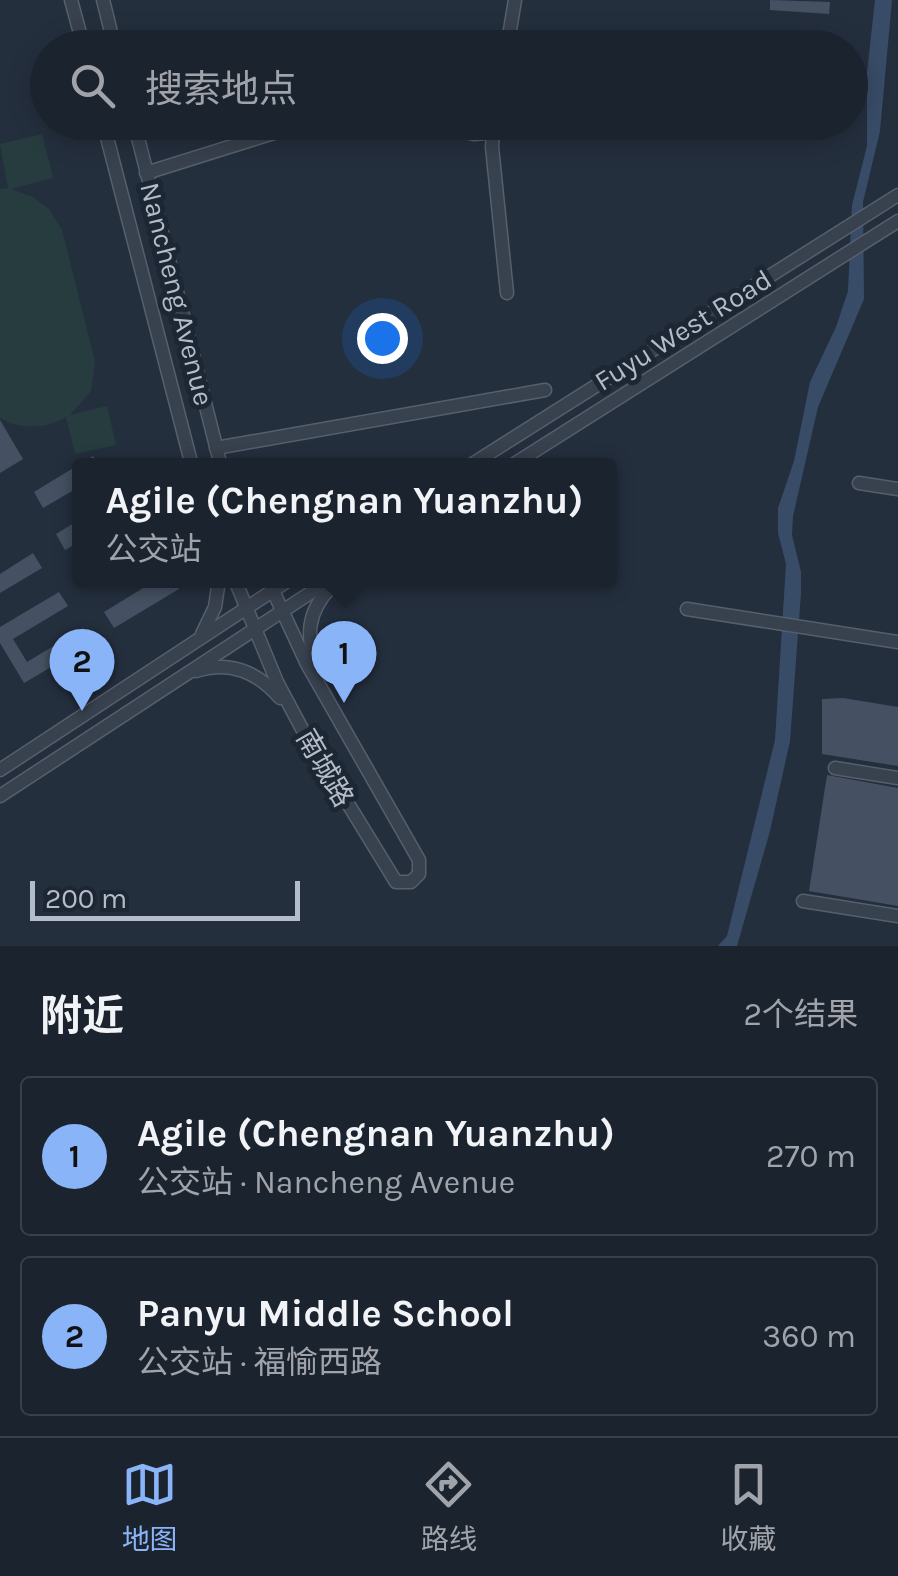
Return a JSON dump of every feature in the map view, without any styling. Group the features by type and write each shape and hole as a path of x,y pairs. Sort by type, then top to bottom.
{"street":[{"path":"72,0 80,30"},
{"path":"104,0 111,30"},
{"path":"510,30 515,0"},
{"path":"108,140 190,458"},
{"name":"Nancheng Avenue","path":"138,140 219,458"},
{"path":"146,173 251,140"},
{"path":"494,140 506,293"},
{"name":"Fuyu West Road","path":"483,458 898,195"},
{"name":"Fuyu West Road","path":"524,458 898,221"},
{"path":"216,448 546,390"},
{"path":"858,482 898,489"},
{"path":"198,640 215,607 218,588"},
{"name":"南城路","path":"238,588 297,720 396,882 416,879 419,860 322,690"},
{"path":"0,770 247,608 268,588"},
{"path":"271,588 322,690"},
{"path":"0,796 321,588"},
{"path":"322,690 310,647 310,619 328,588"},
{"path":"687,609 898,642"},
{"path":"171,682 200,668 239,668 264,682 297,720"},
{"path":"835,768 898,778"},
{"path":"803,901 898,916"}],"green space":[{"path":"30,137 30,140 44,140 53,178 11,189 33,197 49,209 62,230 95,362 91,391 70,415 107,406 116,445 75,454 66,417 33,426 16,425 0,418 0,189 8,188 0,144"}],"water":[{"path":"875,0 892,0 880,131 863,202 864,299 818,407 793,516 801,593 790,741 770,831 737,946 718,946 727,936 775,740 786,564 778,533 778,508 794,461 810,382 848,291 852,205 868,140 868,64"}],"building":[{"path":"770,0 830,2 829,14 770,10"},
{"path":"0,420 23,459 0,473"},
{"path":"72,469 72,491 43,508 34,492"},
{"path":"72,524 72,546 65,550 56,534"},
{"path":"33,553 42,568 0,593 0,574"},
{"path":"143,588 179,589 114,628 104,612"},
{"path":"59,592 68,606 13,639 27,662 83,628 92,643 24,683 0,643 0,627"},
{"path":"843,698 898,707 898,766 822,754 822,699"},
{"path":"827,775 898,788 898,906 809,891"}],"place":[{"name":"Agile (Chengnan Yuanzhu)","path":"344,703"},
{"name":"Panyu Middle School","path":"82,711"}]}
